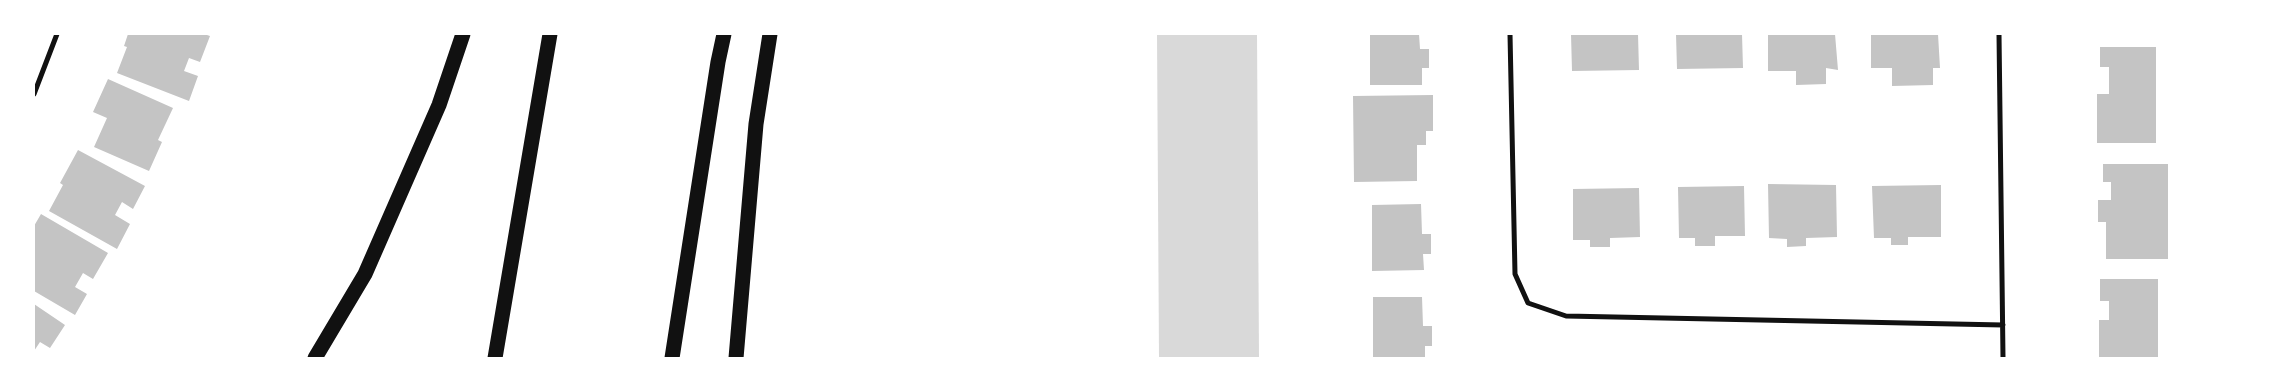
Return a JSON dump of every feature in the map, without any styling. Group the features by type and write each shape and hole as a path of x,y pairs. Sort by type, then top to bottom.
{"highway":[{"path":"315,358 365,274 439,105 463,34"},
{"path":"494,358 550,34"},
{"path":"672,358 724,34"},
{"path":"736,358 756,124 770,34"}],"street":[{"path":"34,94 57,34"},
{"path":"1510,34 1515,274 1528,303 1566,316 2003,325"},
{"path":"1999,34 2003,358"}],"shaded area":[{"path":"1157,34 1257,34 1259,358 1159,358"}],"building":[{"path":"128,34 204,34 210,36 200,62 189,58 184,71 198,76 189,101 117,73 127,47 124,46"},
{"path":"1370,34 1419,34 1420,49 1429,49 1429,68 1422,68 1422,85 1370,85"},
{"path":"1571,34 1638,34 1639,70 1572,71"},
{"path":"1676,34 1742,34 1743,68 1677,69"},
{"path":"1768,34 1835,34 1838,70 1826,68 1826,84 1796,85 1796,71 1768,71"},
{"path":"1871,34 1938,34 1940,68 1933,68 1933,85 1892,86 1892,68 1871,68"},
{"path":"2100,47 2156,47 2156,143 2097,143 2097,94 2109,94 2109,67 2100,67"},
{"path":"108,79 173,108 158,140 162,142 149,171 94,147 107,118 93,112"},
{"path":"1433,95 1433,131 1426,131 1426,145 1417,145 1417,181 1354,182 1353,96"},
{"path":"78,150 145,186 133,209 122,202 115,215 130,224 117,249 49,211 63,185 60,183"},
{"path":"2103,164 2168,164 2168,259 2106,259 2106,222 2098,222 2098,200 2111,200 2111,182 2103,182"},
{"path":"1768,184 1836,185 1837,237 1806,238 1806,246 1787,247 1787,239 1769,238"},
{"path":"1941,185 1941,237 1908,237 1908,245 1891,245 1891,238 1874,238 1872,186"},
{"path":"1744,186 1745,236 1715,236 1715,246 1695,246 1695,238 1679,238 1678,187"},
{"path":"1639,188 1640,237 1610,238 1610,247 1590,247 1590,240 1573,240 1573,189"},
{"path":"1421,204 1422,234 1431,234 1431,254 1423,254 1424,270 1372,271 1372,205"},
{"path":"41,214 108,253 93,279 83,273 75,287 87,294 75,315 34,291 34,226"},
{"path":"2100,279 2158,279 2158,358 2099,358 2099,320 2109,320 2109,301 2100,301"},
{"path":"1373,297 1422,297 1423,326 1432,326 1432,346 1425,346 1425,358 1373,358"},
{"path":"34,304 65,325 50,348 40,342 34,351"}]}
